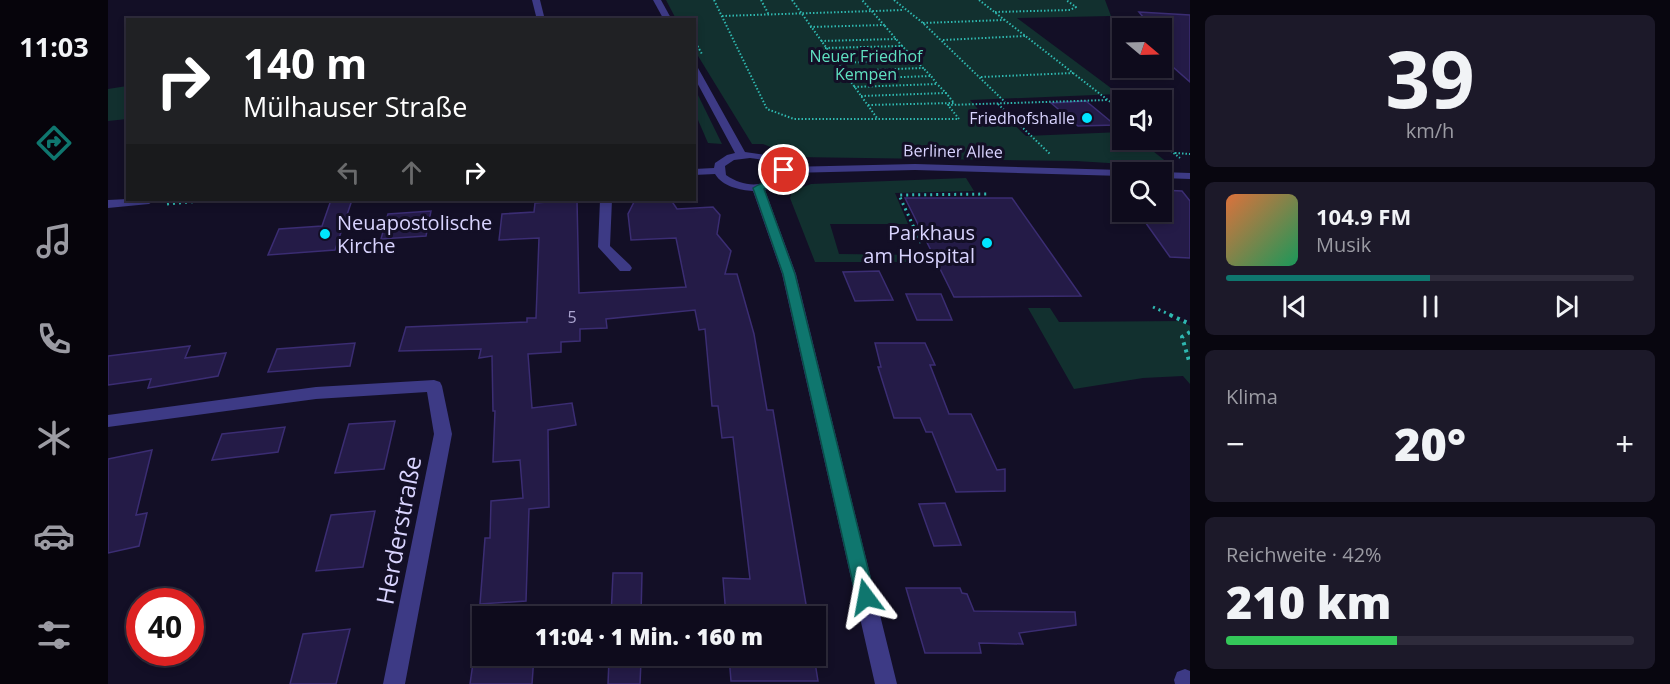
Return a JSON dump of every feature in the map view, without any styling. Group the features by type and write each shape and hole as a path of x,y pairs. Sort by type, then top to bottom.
{"street":[{"path":"536,0 540,18"},
{"path":"657,0 667,18"},
{"path":"696,72 741,155"},
{"path":"741,155 768,158 784,170 782,180 776,184 758,188 736,185 727,181 718,171 724,161 741,155"},
{"name":"Berliner Allee","path":"784,170 927,167 1112,172"},
{"path":"696,172 718,171"},
{"path":"1172,175 1190,176"},
{"path":"758,188 789,274 886,684"},
{"path":"108,204 139,201"},
{"path":"606,201 604,247 625,268"},
{"name":"Herderstraße","path":"108,421 316,393 434,386 443,434 394,684"}],"path":[{"path":"714,0 767,109 794,119 959,119 948,105 1108,100"},
{"path":"761,0 770,15"},
{"path":"792,0 878,119"},
{"path":"862,0 954,102 868,105"},
{"path":"894,0 942,40 1006,103"},
{"path":"979,0 1112,103"},
{"path":"995,12 1070,10 1076,7 1065,0"},
{"path":"722,16 904,10"},
{"path":"923,23 1005,20"},
{"path":"810,27 884,25"},
{"path":"942,40 1026,36"},
{"path":"820,41 896,39"},
{"path":"825,48 902,46"},
{"path":"831,55 909,53"},
{"path":"837,63 916,60"},
{"path":"842,71 923,68"},
{"path":"981,77 1073,73"},
{"path":"848,79 931,76"},
{"path":"855,87 938,84"},
{"path":"861,96 946,93"},
{"path":"998,103 1059,162"},
{"path":"1170,150 1182,159"},
{"path":"1174,153 1190,153"},
{"path":"921,243 899,195 990,194"},
{"path":"1153,307 1190,324"},
{"path":"1190,332 1182,337 1190,364"}],"green space":[{"name":"Neuer Friedhof Kempen","path":"666,0 1105,0 1111,16 1017,18 1114,90 1112,94 970,100 984,116 1004,115 1026,136 1112,132 1112,150 1152,150 1167,162 1112,163 796,157 763,144 752,144 696,53 696,18 675,18"},
{"path":"126,86 126,119 108,121 108,89"},
{"path":"696,91 722,144 708,143 696,115"},
{"path":"966,178 974,191 895,193 908,224 830,224 839,254 922,255 925,262 815,262 790,198 792,191 811,184"},
{"path":"1028,308 1050,308 1059,322 1181,321 1190,326 1190,384 1183,376 1143,378 1074,389"}],"building":[{"path":"1139,12 1190,15 1190,82 1172,68 1172,18 1144,18"},
{"name":"Friedhofshalle","path":"1086,101 1112,123 1112,125 1078,126 1051,103"},
{"path":"1172,191 1182,191 1190,201 1190,258 1170,257 1145,222 1172,222"},
{"path":"905,198 1012,198 1081,296 954,297"},
{"path":"331,201 352,201 335,250 268,255 279,229 322,226"},
{"path":"577,201 579,293 686,287 676,238 631,240 628,214 634,201 672,201 677,209 713,207 720,215 717,234 731,251 725,274 737,274 754,334 767,410 773,410 806,606 725,606 723,578 750,579 733,437 722,438 718,406 712,406 705,329 699,330 695,310 606,319 607,328 580,329 580,341 561,342 561,352 528,354 532,408 572,403 576,425 548,430 549,507 529,509 526,601 480,604 485,538 490,538 491,501 523,498 520,460 493,462 495,411 493,411 492,356 479,358 481,349 399,351 406,327 527,322 527,318 536,318 539,238 499,240 502,214 534,212 535,203"},
{"path":"431,211 426,236 381,239 388,214"},
{"path":"879,271 893,300 855,301 843,272"},
{"path":"906,294 941,294 952,320 917,320"},
{"path":"355,343 350,366 268,372 277,349"},
{"path":"875,343 925,343 935,365 930,365 949,414 971,414 997,470 1005,469 1005,491 956,492 932,432 926,432 920,418 894,418 878,367 881,367"},
{"path":"190,346 185,358 226,353 218,376 148,388 151,379 108,385 108,356"},
{"path":"395,421 384,469 335,473 349,424"},
{"path":"285,427 278,452 212,460 222,434"},
{"path":"152,450 136,515 147,513 139,546 108,553 108,459"},
{"path":"945,503 961,545 934,546 919,504"},
{"path":"375,511 363,567 316,571 331,515"},
{"path":"613,573 642,573 641,606 611,606"},
{"path":"906,588 960,588 962,593 967,594 974,611 1075,612 1076,625 1019,633 1023,644 979,643 981,653 925,653"},
{"path":"350,629 336,684 290,684 303,634"},
{"path":"473,666 533,666 532,684 470,684"},
{"path":"609,666 641,666 640,684 608,684"},
{"path":"730,666 816,666 818,681 731,681"}],"place":[{"name":"Friedhofshalle","path":"1087,118"},
{"name":"Neuapostolische Kirche","path":"325,234"},
{"name":"Parkhaus am Hospital","path":"987,243"}],"route":[{"path":"784,170 782,180 776,184 758,188 763,196 789,274 866,597"}]}
